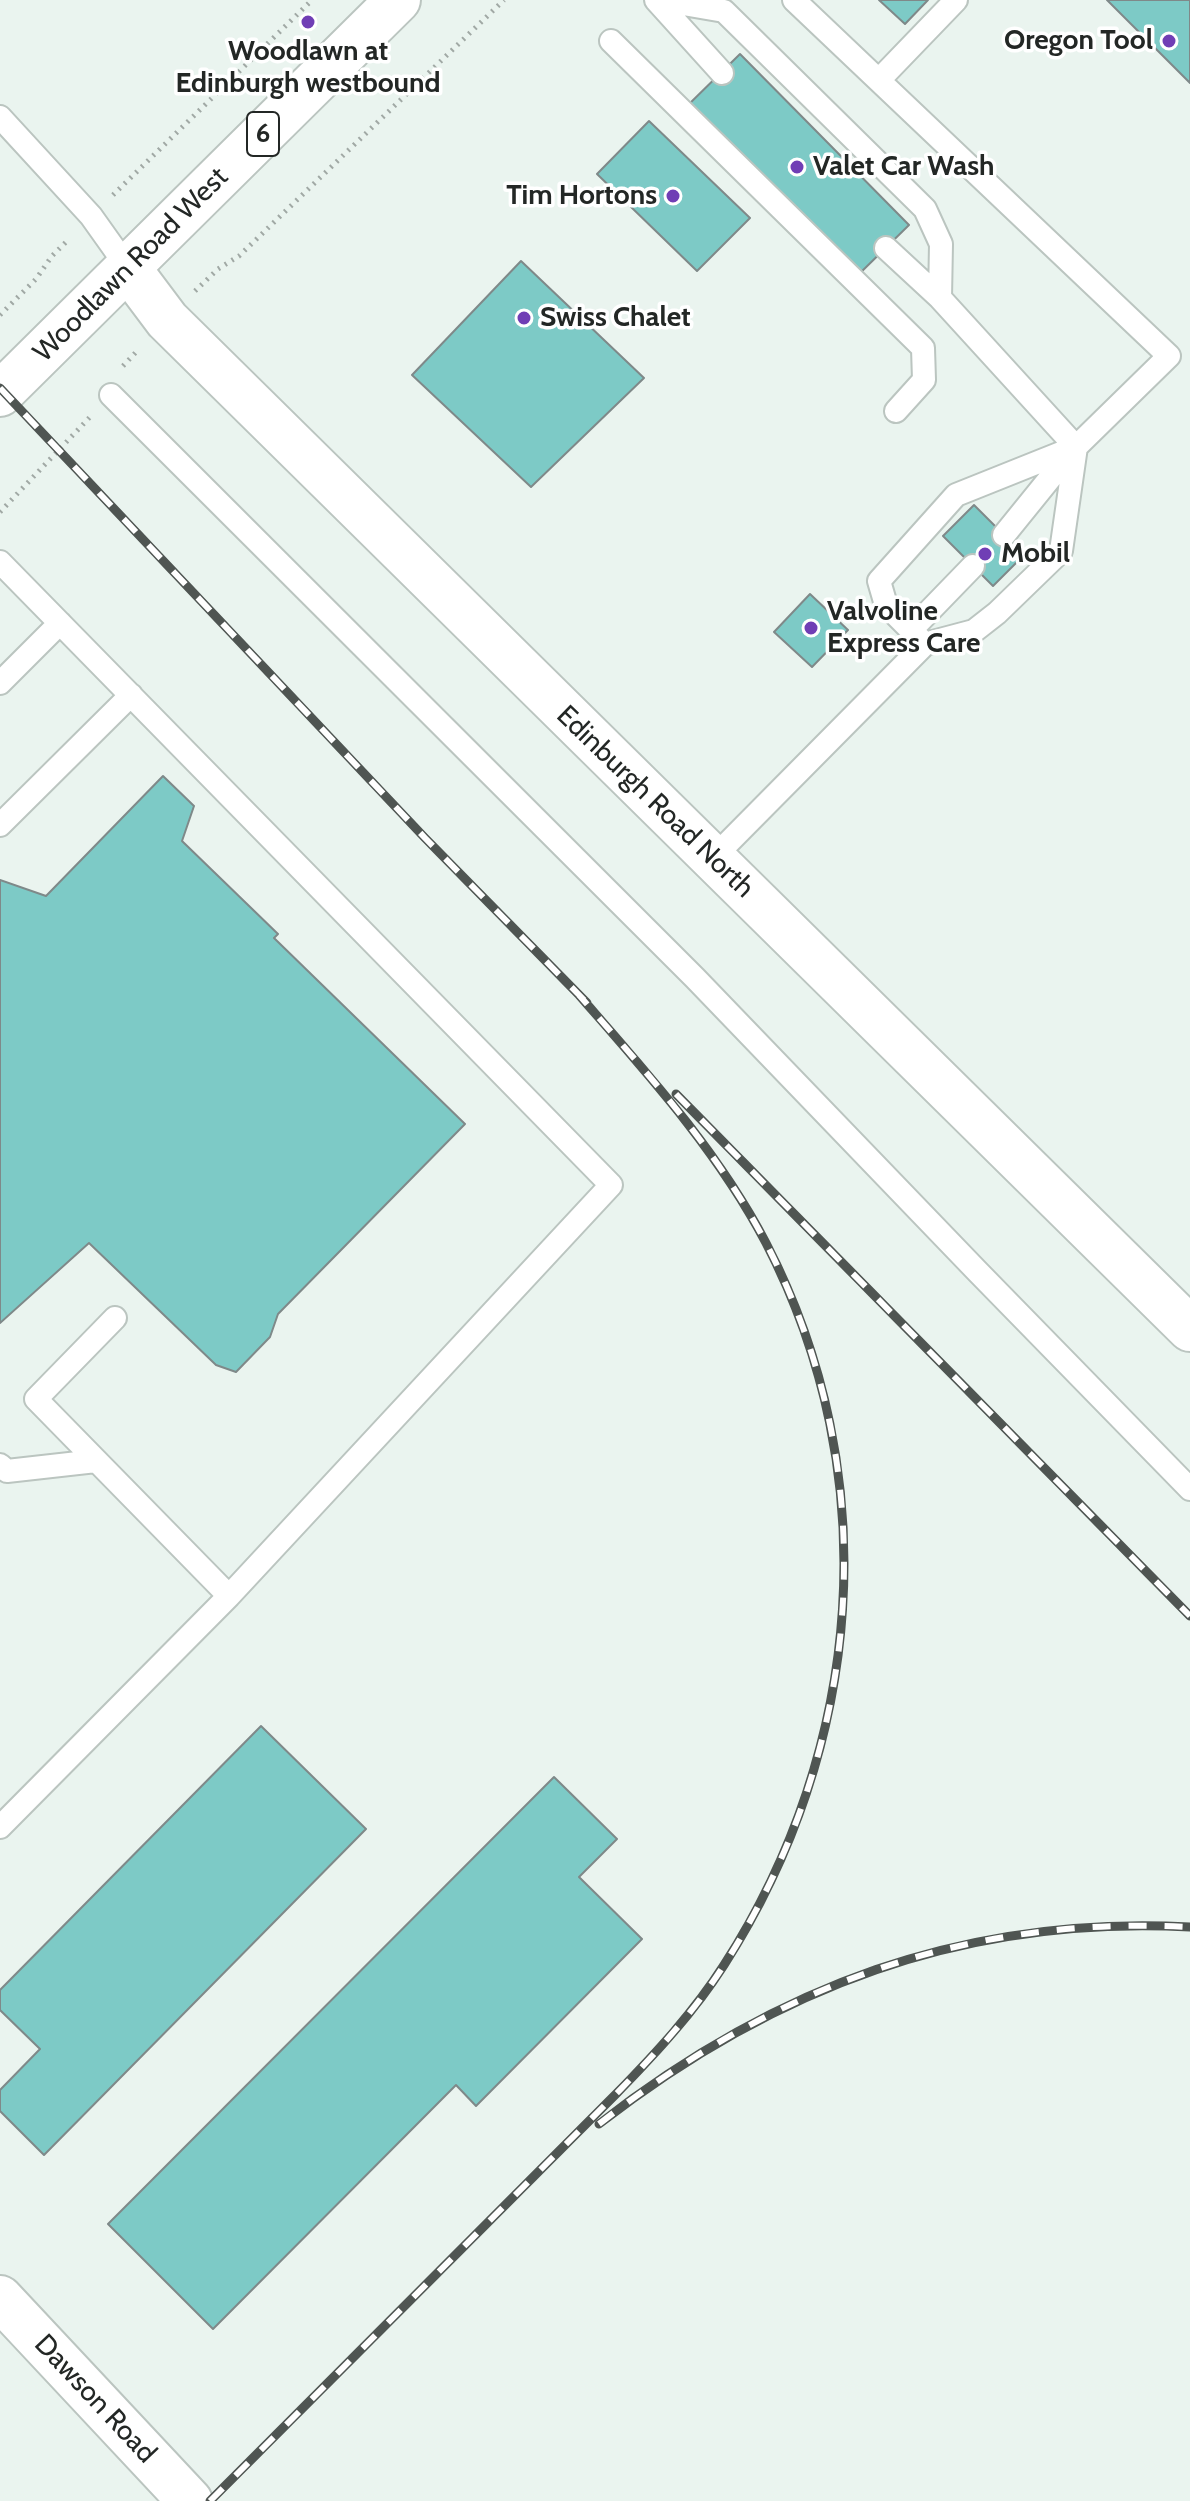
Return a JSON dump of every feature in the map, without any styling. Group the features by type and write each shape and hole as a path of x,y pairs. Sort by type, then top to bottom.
{"main road":[{"name":"Woodlawn Road West","path":"0,394 398,0"},
{"name":"Edinburgh Road North","path":"128,268 167,320 1190,1329"},
{"name":"Dawson Road","path":"0,2298 190,2501"}],"lane":[{"path":"658,0 722,73"},
{"path":"658,0 724,11 925,209 941,244 940,298"},
{"path":"794,0 1169,356 1076,447 1004,535"},
{"path":"879,80 956,0"},
{"path":"611,41 923,348 924,380 896,411"},
{"path":"0,117 91,216 128,268"},
{"path":"886,248 940,298 1076,447"},
{"path":"111,395 695,978 1190,1489"},
{"path":"918,637 974,631 1061,551 1076,447"},
{"path":"918,637 886,605 879,581 956,495 1076,447"},
{"path":"0,562 611,1185 229,1596 0,1827"},
{"path":"713,858 918,637 973,566"},
{"path":"0,683 60,623"},
{"path":"0,825 131,695"},
{"path":"115,1318 36,1399 229,1596"},
{"path":"0,1465 7,1471 96,1461"}],"path":[{"path":"137,172 312,0"},
{"path":"218,269 239,256 504,0"},
{"path":"0,315 36,279 52,256"},
{"path":"0,512 111,395 124,363"}],"building":[{"path":"879,0 928,0 905,24"},
{"name":"Oregon Tool","path":"1107,0 1190,0 1190,83"},
{"name":"Valet Car Wash","path":"740,54 909,225 854,279 684,109"},
{"name":"Tim Hortons","path":"649,121 750,218 697,271 597,174"},
{"name":"Swiss Chalet","path":"521,261 644,378 531,487 412,375"},
{"path":"974,505 1024,555 993,586 943,536"},
{"path":"810,594 848,630 812,667 774,632"},
{"path":"163,776 194,806 182,841 278,934 274,938 465,1124 278,1314 270,1337 236,1372 216,1365 89,1243 0,1323 0,880 46,896"},
{"path":"261,1726 366,1829 44,2155 0,2111 0,2090 40,2049 0,2010 0,1990"},
{"path":"554,1777 617,1839 579,1877 642,1939 476,2106 456,2085 213,2329 108,2224"}],"railway":[{"path":"0,388 425,838 587,1003"},
{"path":"210,2501 617,2093 687,2016 724,1965 771,1881 806,1793 830,1702 842,1609 842,1516 830,1423 804,1332 766,1243 726,1176 680,1114 579,995"},
{"path":"676,1094 1190,1616"},
{"path":"599,2124 666,2076 734,2034 804,1998 876,1970 951,1948 1027,1933 1107,1926 1190,1927"}],"place":[{"name":"Woodlawn at Edinburgh westbound","path":"308,22"},
{"name":"Oregon Tool","path":"1169,41"},
{"name":"Valet Car Wash","path":"797,167"},
{"name":"Tim Hortons","path":"673,196"},
{"name":"Swiss Chalet","path":"524,318"},
{"name":"Mobil","path":"985,554"},
{"name":"Valvoline Express Care","path":"811,628"}]}
